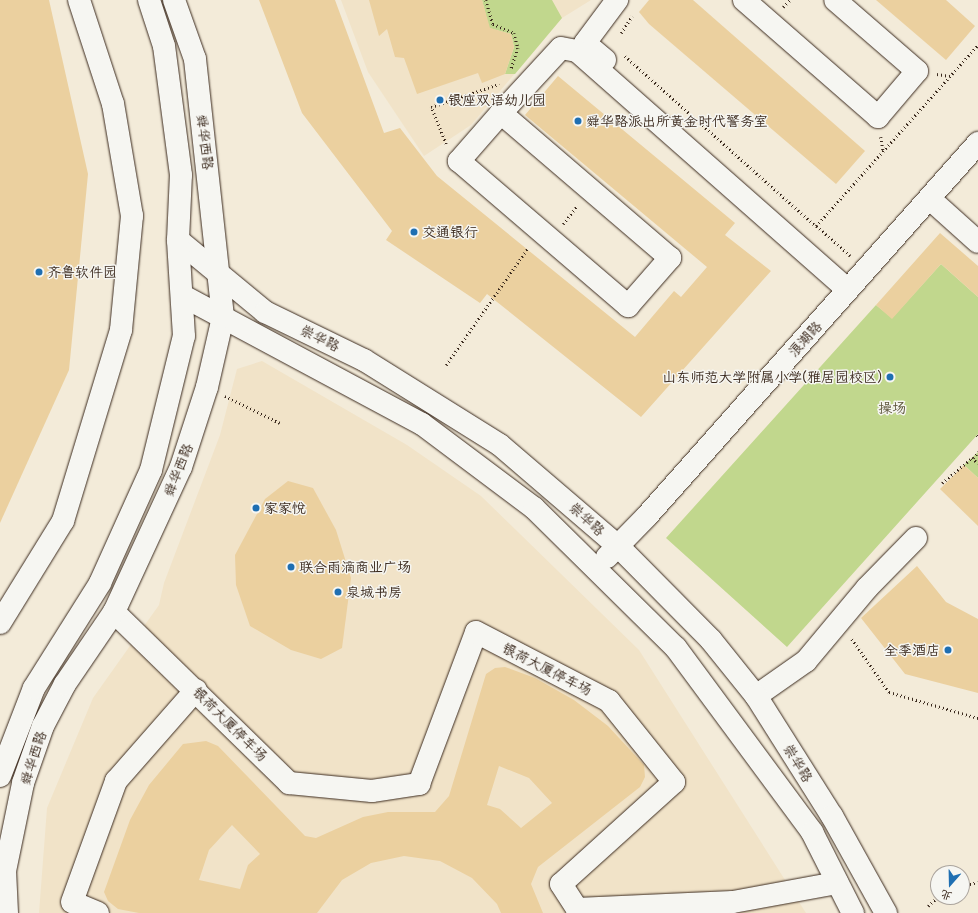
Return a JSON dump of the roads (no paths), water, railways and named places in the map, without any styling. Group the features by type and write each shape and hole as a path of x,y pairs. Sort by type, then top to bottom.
{"main road":[{"path":"0,623 63,521 121,330 132,216 113,104 79,0"},
{"name":"舜华西路","path":"0,776 34,688 100,583 151,470 184,336 183,296 178,240 181,175 164,46 149,0"},
{"name":"舜华西路","path":"7,913 5,871 23,783 43,726 65,684 114,612 182,467 207,387 223,317 222,278 195,58 174,0"},
{"path":"744,0 878,117 918,71 835,0"},
{"path":"624,7 585,43 852,286"},
{"path":"501,113 670,258 628,306 460,161 501,113 556,50 577,51 852,286"},
{"name":"浪潮路","path":"596,567 618,546 930,199 978,143"},
{"path":"930,199 978,242"},
{"name":"崇华路","path":"178,240 222,278 265,312 364,360 500,445 618,546 711,640 756,696 832,816 886,913"},
{"name":"崇华路","path":"183,296 422,424 534,508 596,567 676,648 812,832 853,913"},
{"path":"756,696 806,661 867,588 916,538"},
{"name":"银荷大厦停车场","path":"114,612 196,690 289,783 372,791 419,784 476,632 609,701 674,782 561,884 577,909 732,907 837,883"},
{"path":"98,913 72,902 116,781 196,690"}],"place":[{"name":"银座双语幼儿园","path":"440,100"},
{"name":"舜华路派出所黄金时代警务室","path":"578,121"},
{"name":"交通银行","path":"414,232"},
{"name":"齐鲁软件园","path":"39,272"},
{"name":"山东师范大学附属小学(雅居园校区)","path":"890,377"},
{"name":"家家悦","path":"256,508"},
{"name":"联合雨滴商业广场","path":"291,567"},
{"name":"泉城书房","path":"338,592"},
{"name":"全季酒店","path":"948,650"}],"park label":[{"name":"操场","path":"892,408"}]}
